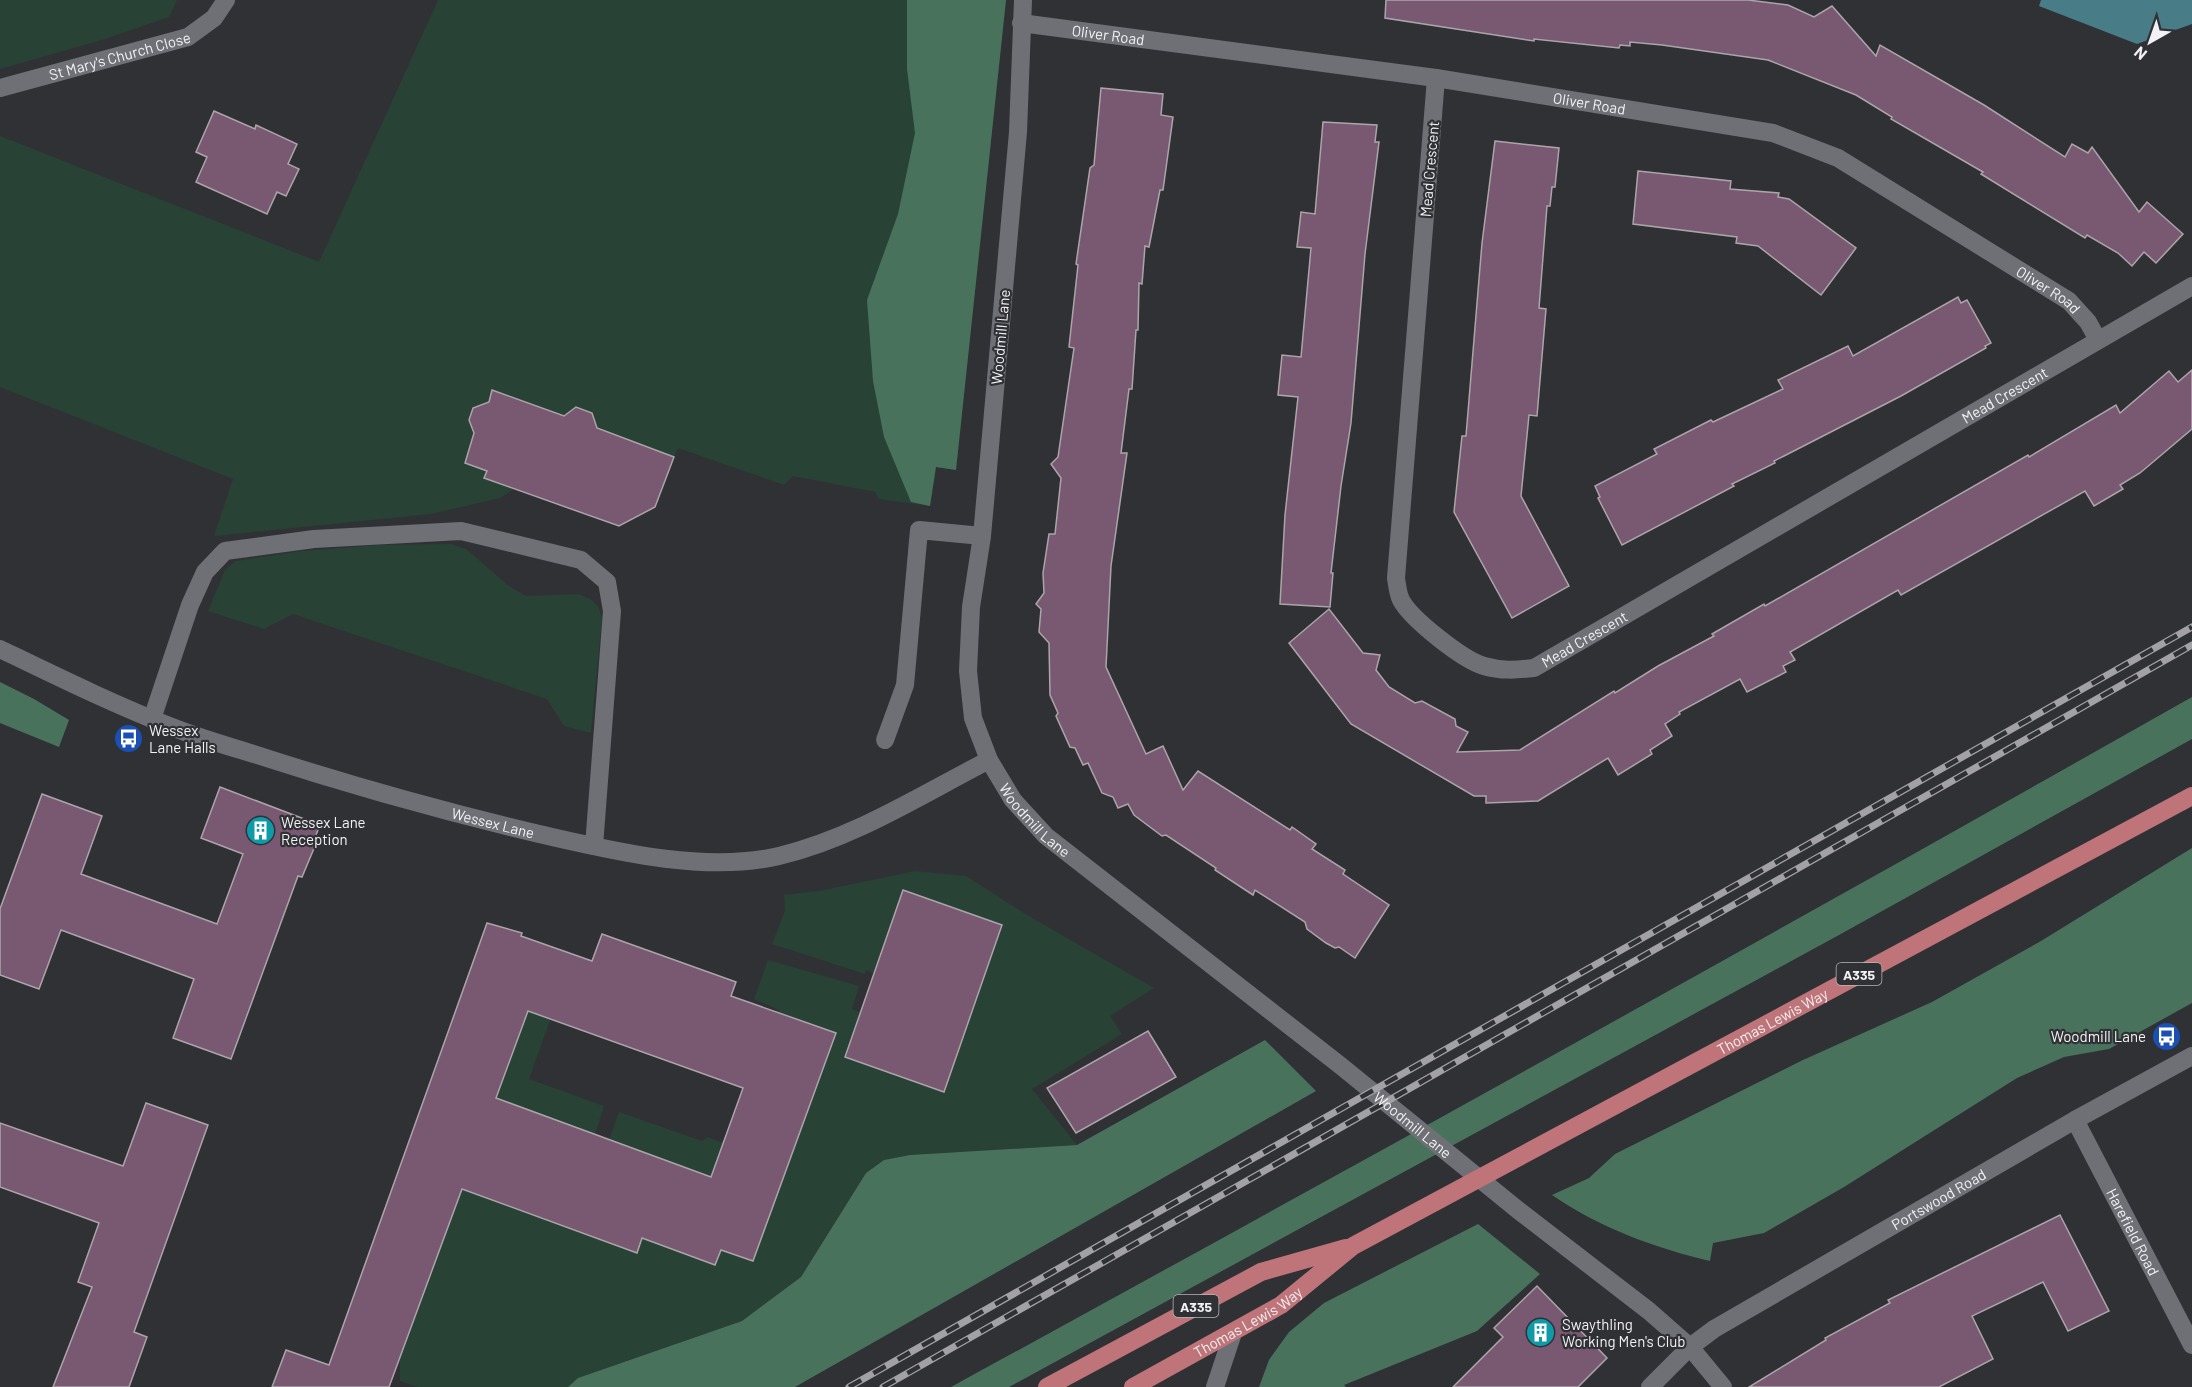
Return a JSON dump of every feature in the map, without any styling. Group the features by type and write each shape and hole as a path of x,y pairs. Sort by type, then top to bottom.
{"main road":[{"name":"Thomas Lewis Way","path":"1133,1387 1281,1305 1353,1246 2192,796"},
{"name":"Thomas Lewis Way","path":"1047,1387 1261,1272 1353,1246"}],"street":[{"name":"St Mary's Church Close","path":"0,88 188,37 214,18 226,0"},
{"name":"Woodmill Lane","path":"1023,0 1018,132 982,536 971,607 968,670 973,718 989,760 1013,800 1046,836 1341,1066 1518,1210 1649,1311 1690,1347 1723,1387"},
{"name":"Oliver Road","path":"1021,23 1436,78 1773,133 1838,158 2069,301 2088,322 2098,340"},
{"name":"Mead Crescent","path":"1436,78 1396,578 1400,599 1413,615 1448,645 1481,665 1507,671 1534,668 2192,286"},
{"path":"885,740 905,685 919,530 982,536"},
{"path":"152,719 190,605 205,572 225,551 315,539 460,531 581,560 607,582 612,611 594,846"},
{"name":"Wessex Lane","path":"0,650 152,719 331,779 496,824 639,856 689,861 735,861 778,856 835,838 905,805 989,760"},
{"name":"Portswood Road","path":"1650,1387 1690,1347 1714,1329 2074,1120 2192,1056"},
{"name":"Harefield Road","path":"2074,1120 2192,1345"},
{"path":"1215,1387 1233,1333"}],"green space":[{"path":"0,0 177,0 169,17 105,39 0,69"},
{"path":"438,0 1006,0 956,470 936,467 930,506 879,499 875,492 793,476 784,485 678,448 674,457 597,428 592,413 577,407 564,416 492,390 489,402 473,408 469,420 474,433 465,463 487,471 485,479 514,489 500,498 431,514 214,536 233,479 0,387 0,136 319,262"},
{"path":"907,0 1006,0 956,470 936,467 930,506 911,502 884,437 873,381 867,300 898,214 915,133 907,69"},
{"path":"451,544 466,549 509,586 526,596 578,594 590,599 598,606 602,618 591,733 564,726 547,699 293,614 264,629 208,611 225,570 236,561 301,551 380,545"},
{"path":"0,682 69,720 59,747 0,723"},
{"path":"2192,697 2192,739 1839,935 1009,1387 951,1387 1573,1044"},
{"path":"2192,848 2192,1003 2109,1049 2064,1057 2017,1078 1844,1187 1764,1233 1713,1243 1710,1261 1628,1236 1570,1207 1552,1195 1589,1178 1615,1154 1803,1060 1932,1002 2041,941"},
{"path":"915,871 966,876 1027,915 1154,988 1110,1016 1122,1034 1032,1089 1077,1145 910,1155 884,1160 866,1173 801,1277 742,1321 578,1378 568,1387 417,1387 400,1381 400,1357 552,947 572,959 529,1079 604,1106 595,1134 505,1204 637,1252 670,1162 609,1140 619,1112 702,1141 708,1137 723,1143 690,1235 698,1238 692,1256 715,1265 721,1250 753,1261 828,1054 778,1013 779,1010 754,999 768,960 859,986 852,1009 860,1012 845,1057 944,1092 1002,925 903,890 873,973 866,970 865,974 772,944 785,911 784,895 819,891"},
{"path":"1265,1040 1316,1091 795,1387 568,1387 578,1378 742,1321 801,1277 866,1173 884,1160 910,1155 1077,1145"},
{"path":"1478,1224 1540,1274 1477,1331 1344,1385 1346,1387 1259,1387 1269,1360 1289,1332 1324,1303"}],"water":[{"path":"2041,0 2192,0 2192,24 2137,44 2039,6"}],"building":[{"path":"1386,0 1748,0 1788,5 1814,17 1832,6 1876,56 1880,45 1984,105 2065,157 2072,144 2088,153 2092,147 2139,212 2147,202 2183,234 2156,263 2144,252 2132,266 2118,253 2087,235 2085,238 1981,174 1983,172 1891,119 1892,117 1856,95 1768,60 1630,42 1630,46 1620,45 1619,48 1534,39 1534,41 1385,18"},
{"path":"1101,88 1163,94 1161,115 1173,117 1163,190 1160,190 1149,247 1145,246 1142,284 1139,283 1138,330 1136,330 1132,389 1129,389 1121,453 1127,453 1111,566 1106,667 1146,754 1163,746 1183,790 1198,771 1290,830 1292,827 1316,844 1312,849 1345,870 1343,874 1389,905 1355,958 1339,947 1335,948 1326,943 1307,929 1305,922 1255,890 1253,895 1166,835 1162,836 1134,815 1128,804 1118,808 1113,797 1102,793 1088,763 1083,765 1075,748 1070,747 1056,716 1058,713 1050,695 1049,643 1039,632 1041,609 1036,604 1044,593 1043,573 1049,534 1055,534 1061,478 1051,464 1058,457 1074,348 1069,347 1078,265 1076,264 1090,168 1094,165"},
{"path":"214,111 255,129 256,125 297,144 288,164 299,169 286,196 277,192 267,214 196,182 207,157 196,152"},
{"path":"1323,122 1377,125 1375,142 1379,142 1365,254 1351,423 1331,573 1333,573 1330,607 1280,604 1285,515 1298,397 1278,395 1282,355 1301,357 1311,248 1297,247 1301,212 1315,214"},
{"path":"1495,141 1559,148 1555,187 1552,187 1550,206 1547,206 1539,308 1546,309 1537,416 1529,415 1521,496 1569,586 1512,618 1454,512 1462,436 1466,436 1482,243"},
{"path":"1638,171 1731,181 1730,189 1779,193 1778,197 1789,199 1856,248 1821,295 1758,246 1736,243 1737,237 1633,224"},
{"path":"1958,297 1961,303 1967,300 1991,343 1985,346 1986,348 1622,545 1598,498 1600,497 1595,486 1657,454 1654,449 1711,420 1713,422 1783,389 1778,380 1848,346 1853,356"},
{"path":"2192,370 2192,429 2140,473 2120,485 2123,489 2094,506 2085,491 1901,595 1898,590 1790,652 1795,660 1783,666 1786,672 1747,692 1740,679 1679,712 1680,714 1665,724 1672,736 1650,750 1652,754 1618,775 1608,758 1538,801 1486,803 1486,796 1474,796 1351,724 1289,643 1329,609 1363,653 1380,655 1376,670 1389,687 1415,703 1422,701 1455,719 1456,726 1468,732 1457,752 1520,750 1614,691 1615,693 1658,666 1714,636 1712,634 2028,455 2029,457 2116,405 2120,413 2169,371 2178,382"},
{"path":"492,390 564,416 576,407 592,413 597,428 674,457 655,507 619,526 484,478 487,471 465,463 474,433 469,420 473,408 489,402"},
{"path":"220,787 320,825 312,845 315,846 302,877 298,876 231,1059 173,1038 194,979 61,930 39,989 0,975 0,909 42,794 102,816 81,874 217,924 243,854 201,838"},
{"path":"903,890 1002,925 944,1092 845,1057"},
{"path":"487,923 522,933 521,936 592,961 602,934 736,982 731,996 836,1033 753,1261 721,1250 715,1265 642,1238 637,1253 462,1189 389,1387 272,1387 286,1350 329,1365","holes":["528,1011 743,1088 711,1177 496,1098"]},
{"path":"1148,1031 1176,1077 1076,1133 1047,1088"},
{"path":"146,1103 208,1125 134,1332 147,1337 129,1387 53,1387 92,1287 78,1282 99,1223 0,1187 0,1123 123,1166"},
{"path":"2060,1215 2109,1311 2068,1331 2043,1282 1972,1316 1993,1359 1939,1387 1749,1387 1826,1340 1825,1338 1890,1303 1888,1300"},
{"name":"Swaythling Working Men's Club","path":"1537,1286 1607,1358 1578,1387 1453,1387 1503,1337 1494,1328"}],"railway":[{"path":"849,1387 2192,627"},
{"path":"883,1387 2192,645"}],"place":[{"name":"Wessex Lane Halls","path":"128,739"},
{"name":"Wessex Lane Reception","path":"260,831"},
{"name":"Woodmill Lane","path":"2167,1036"},
{"name":"Swaythling Working Men's Club","path":"1541,1333"}]}
